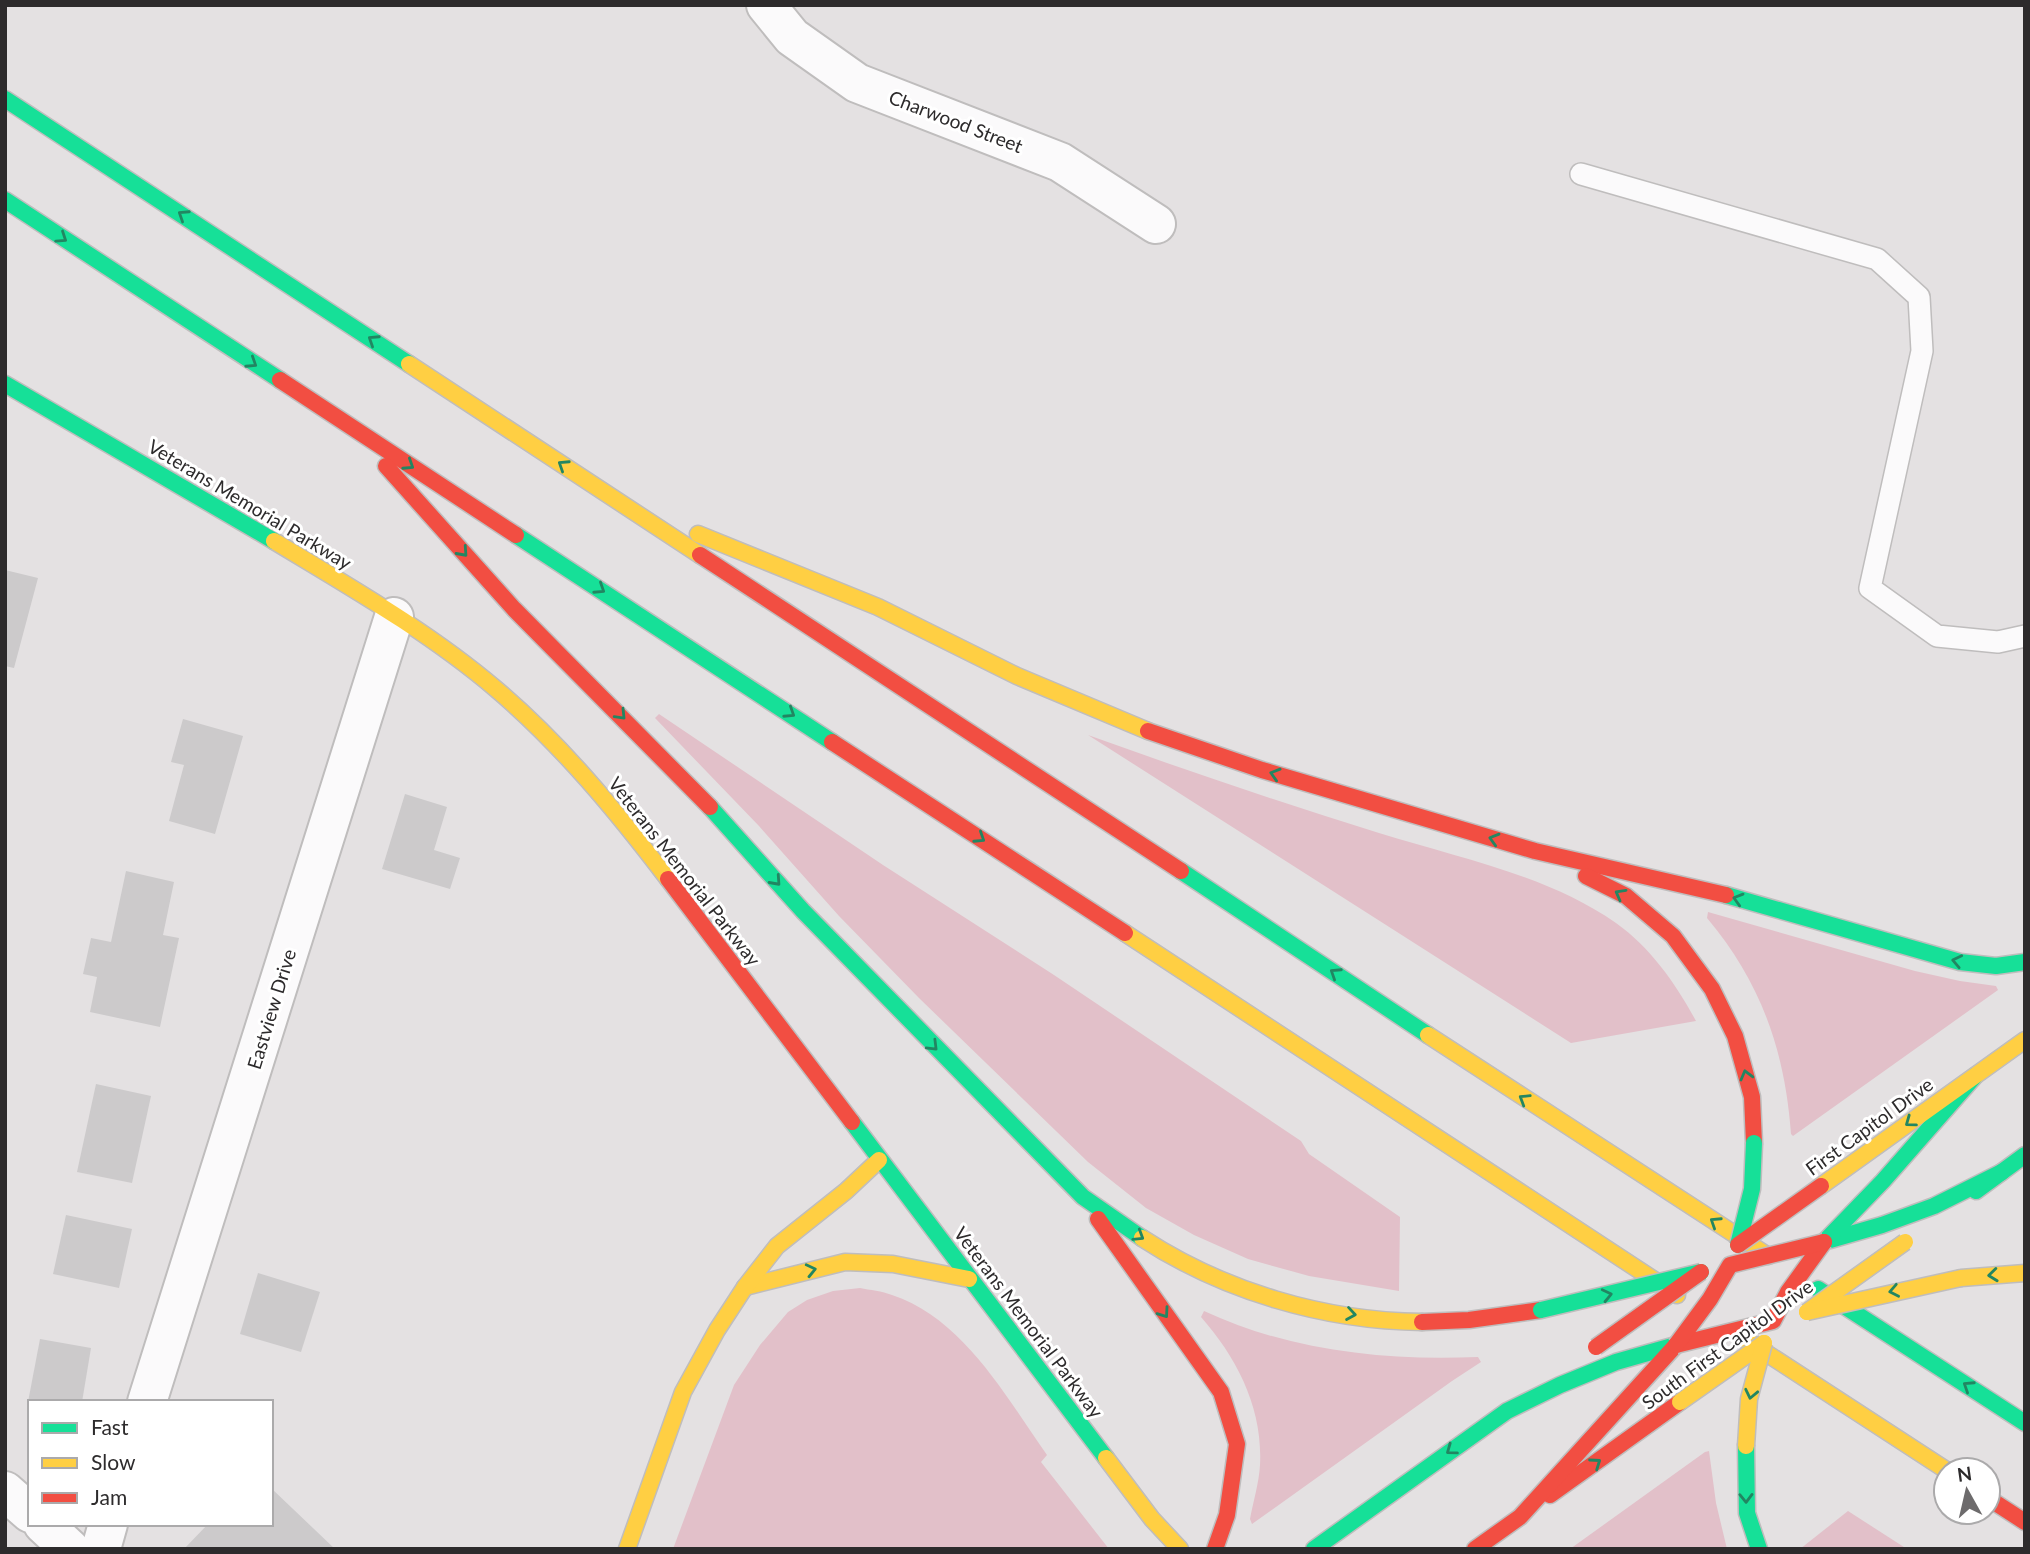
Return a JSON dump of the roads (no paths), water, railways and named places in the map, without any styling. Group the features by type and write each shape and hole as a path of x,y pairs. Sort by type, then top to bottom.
{"main road":[{"path":"5,99 1487,1075 2025,1423"},
{"path":"5,200 1932,1461"},
{"name":"Veterans Memorial Parkway","path":"5,384 285,547 446,650 497,690 545,735 648,852 1152,1519 1180,1549"},
{"path":"352,428 514,609 700,796 821,930 1083,1197 1221,1392 1237,1444 1227,1515 1215,1549"},
{"path":"620,502 878,607 1017,676 1137,727 1262,770 1535,851 1725,895 1960,962 1996,966 2025,962"},
{"path":"1520,1517 1676,1345 1710,1299 1730,1265 1738,1245 1752,1189 1754,1143 1752,1097 1735,1036 1712,989 1674,936 1626,896 1535,851"},
{"name":"First Capitol Drive","path":"1738,1245 2025,1040"},
{"path":"1790,1320 1788,1292 1824,1242 1858,1208 1975,1076"},
{"path":"1083,1197 1136,1235 1188,1265 1239,1287 1315,1309 1387,1320 1446,1322 1489,1319 1541,1310 1824,1242 1934,1206 2002,1172 2025,1155"},
{"path":"627,1549 683,1392 717,1330 745,1287 777,1246 846,1191 879,1160"},
{"name":"South First Capitol Drive","path":"1790,1320 2002,1172"},
{"path":"1314,1549 1738,1245"},
{"path":"745,1287 845,1262 893,1264 969,1279"},
{"path":"1507,1411 1616,1362 1676,1345 1790,1320 1885,1293 1961,1278 2025,1273"},
{"path":"1759,1549 1747,1513 1746,1446 1749,1399 1764,1343 1790,1320"},
{"name":"South First Capitol Drive","path":"1475,1549 1764,1343"},
{"path":"2002,1507 2025,1522"}],"street":[{"name":"Charwood Street","path":"766,5 792,37 857,83 1060,162 1156,224"},
{"name":"Eastview Drive","path":"148,1400 394,617"},
{"path":"5,1491 28,1511"},
{"path":"45,1526 70,1549"},
{"path":"101,1549 107,1526"}],"lane":[{"path":"1581,174 1877,259 1919,296 1922,351 1870,588 1937,636 1998,642 2025,636"}]}
